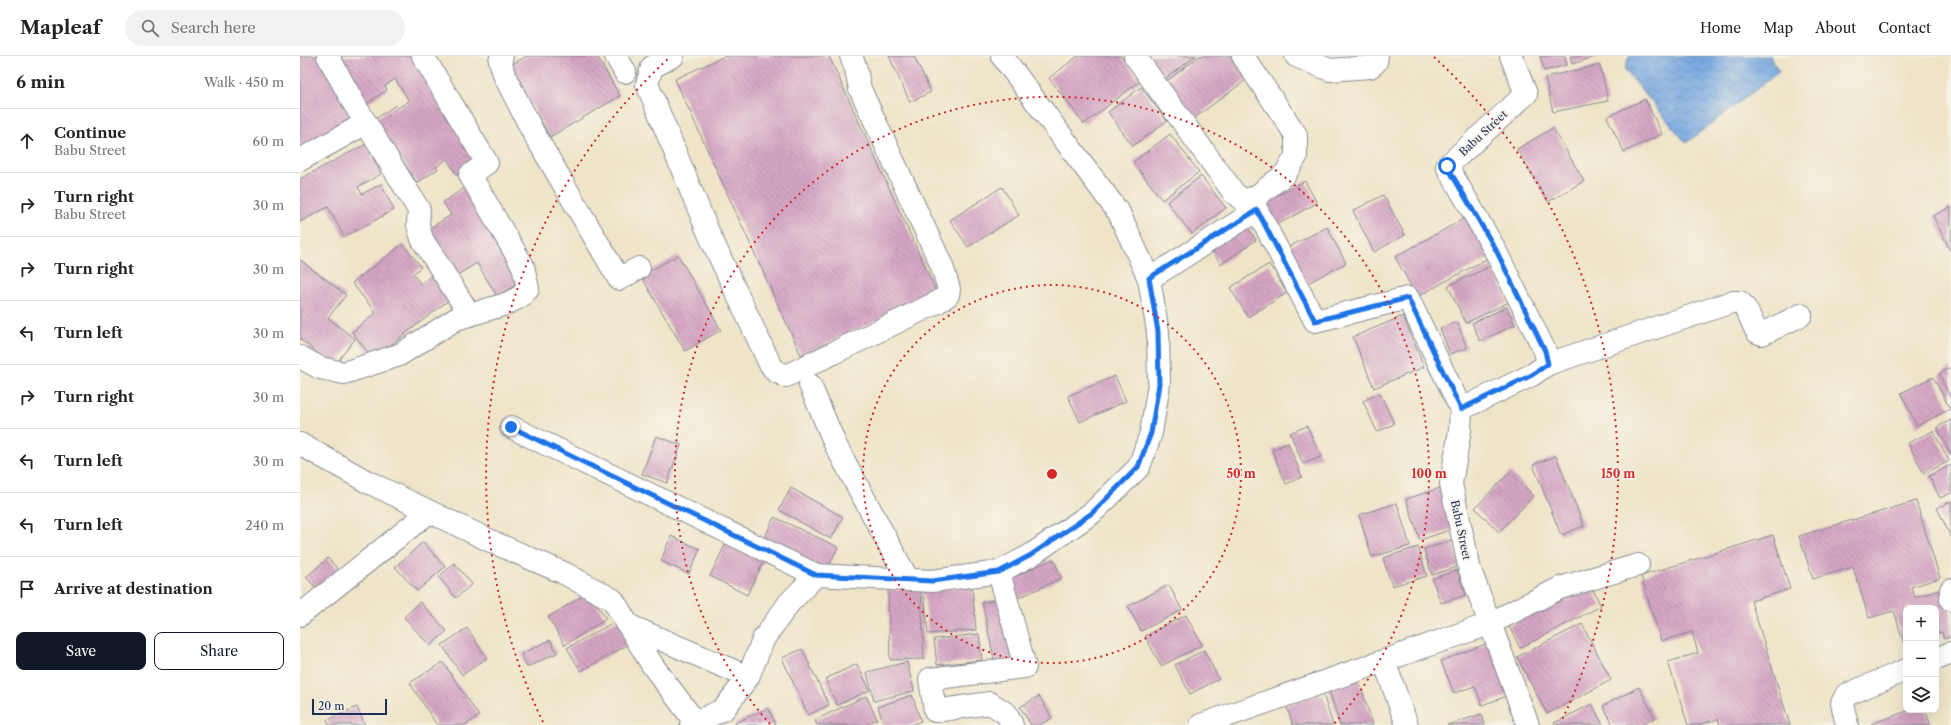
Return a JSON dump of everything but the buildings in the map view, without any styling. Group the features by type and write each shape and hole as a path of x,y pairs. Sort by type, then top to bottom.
{"street":[{"path":"328,56 366,123 419,210 418,225 422,239 470,315"},
{"path":"300,357 320,368 344,373 399,355 456,319 506,304 520,297 528,289 523,266 470,175 487,163 423,56"},
{"path":"502,56 500,61 505,77 533,132 619,279 639,268"},
{"path":"673,56 652,67 648,84 709,234 769,362 775,371 786,376 938,302 948,295 949,289 942,266 860,89 856,69 851,56"},
{"path":"511,427 816,575 932,581 999,572 1031,555 1092,513 1138,467 1151,433 1159,384 1158,332 1149,278 1119,213 1002,56"},
{"path":"1135,56 1234,193 1244,201 1257,196 1285,174 1296,157 1296,135 1243,56"},
{"path":"1296,56 1330,70 1370,67 1376,62 1376,56"},
{"name":"Babu Street","path":"1511,56 1526,94 1447,166 1496,250 1545,351 1548,364"},
{"path":"300,160 366,123"},
{"path":"1149,278 1257,210 1315,321 1408,298 1461,409 1532,375 1548,364 1732,302 1740,302 1746,307 1753,326 1757,332 1762,334 1801,315"},
{"path":"810,385 836,446 908,580"},
{"name":"Babu Street","path":"1461,409 1460,430 1450,484 1470,570 1528,725"},
{"path":"300,444 366,481 429,512 564,573 612,600 653,666 694,724 724,709 748,677 764,638 789,603 816,575"},
{"path":"300,615 429,512"},
{"path":"1201,725 1489,624 1560,588 1638,565"},
{"path":"999,572 1025,667 930,679 935,711 990,703 1007,714 1012,725"},
{"path":"1951,590 1951,600"},
{"path":"628,625 748,677"},
{"path":"1939,658 1951,653"},
{"path":"1384,661 1407,725"},
{"path":"1847,725 1842,703 1846,696 1851,692 1903,671"}],"water":[{"path":"1629,56 1770,56 1779,72 1686,143 1625,70"}],"route":[{"path":"511,427 816,575 932,581 999,572 1031,555 1092,513 1138,467 1151,433 1159,384 1158,332 1149,278 1257,210 1315,321 1408,298 1461,409 1532,375 1548,364 1545,351 1496,250 1447,166"}]}
